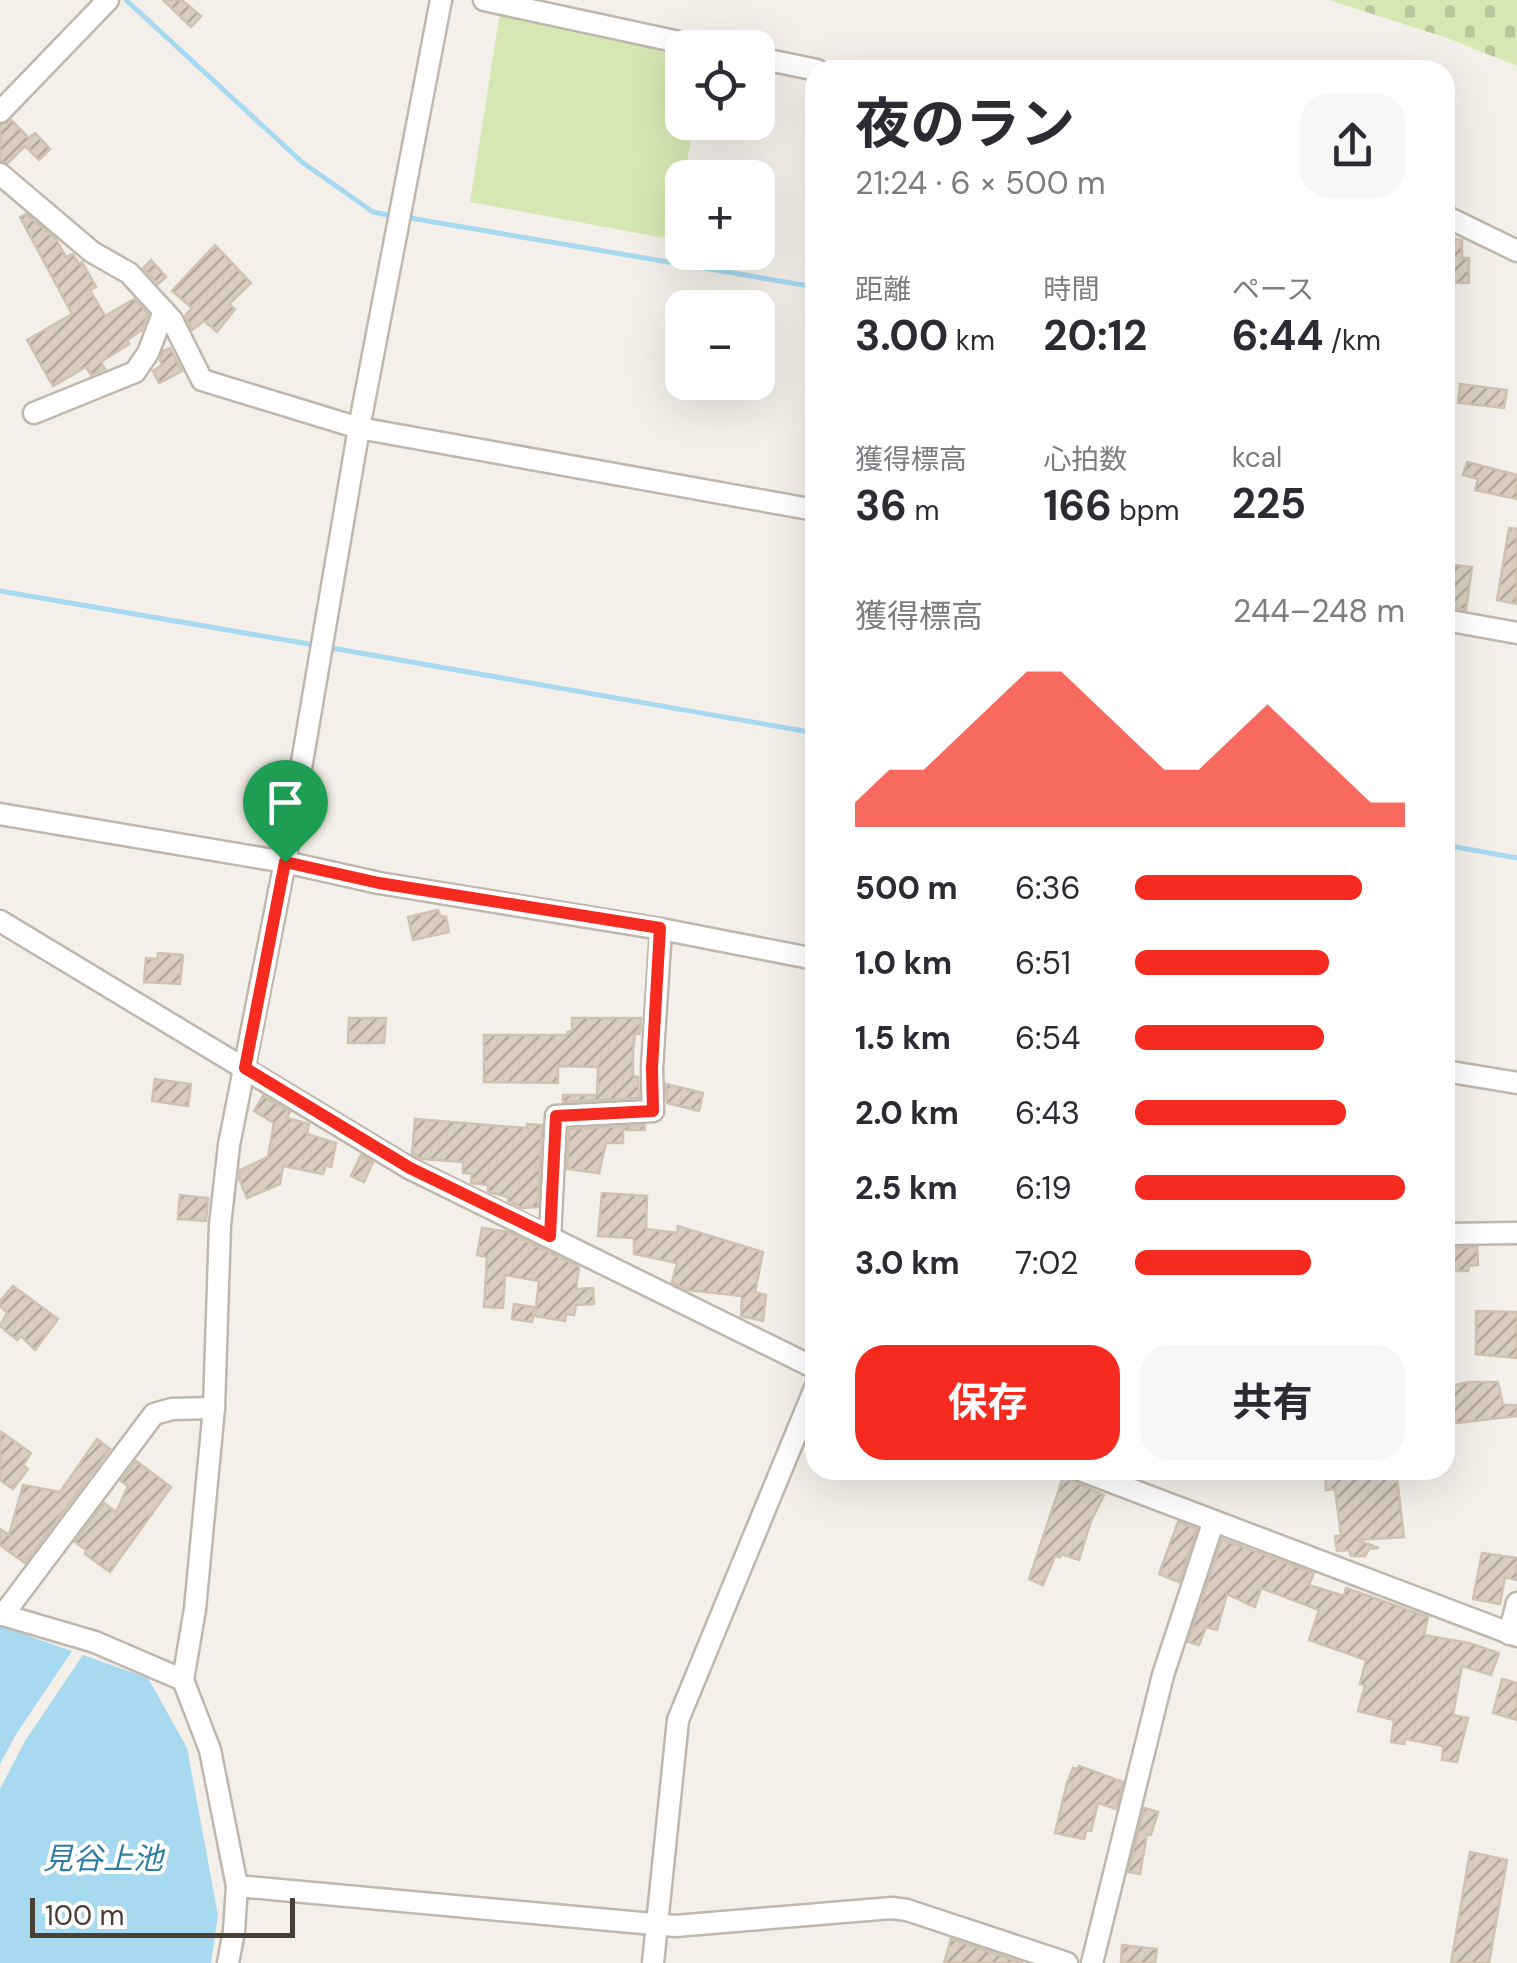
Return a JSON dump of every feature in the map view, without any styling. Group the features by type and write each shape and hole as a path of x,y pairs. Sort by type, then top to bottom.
{"street":[{"path":"0,112 108,0"},
{"path":"228,1963 237,1886 210,1750 183,1680 214,1408 220,1225 229,1146 285,862 359,428 441,0"},
{"path":"484,0 665,39"},
{"path":"775,62 805,68"},
{"path":"0,174 92,252 129,274 172,320 202,380 359,428 805,508"},
{"path":"1455,221 1517,251"},
{"path":"34,413 134,372 148,354 164,312"},
{"path":"1455,622 1517,633"},
{"path":"0,814 285,862 379,883 660,928 805,957"},
{"path":"0,920 410,1168 805,1363"},
{"path":"550,1236 556,1116 653,1111 660,928"},
{"path":"1455,1072 1517,1083"},
{"path":"1455,1234 1517,1233"},
{"path":"183,1680 95,1642 1,1614 154,1414 172,1409 214,1408"},
{"path":"653,1963 678,1720 805,1412"},
{"path":"1105,1480 1513,1635 1517,1603"},
{"path":"1092,1963 1162,1674 1213,1523"},
{"path":"237,1886 656,1925 892,1908 1067,1963"}],"green space":[{"path":"1329,0 1517,0 1517,66 1447,38"},
{"path":"500,13 665,48 665,140 690,140 687,160 665,160 665,238 470,202"}],"water":[{"path":"0,1626 72,1651 0,1764"},
{"name":"見谷上池","path":"83,1655 148,1678 187,1748 218,1915 211,1963 0,1963 0,1789 25,1741"}],"building":[{"path":"163,0 182,0 201,16 191,27"},
{"path":"11,120 29,138 35,133 50,149 39,160 25,146 8,163 0,161 0,125"},
{"path":"26,214 56,239 66,257 73,254 79,264 82,262 96,287 90,290 105,316 134,299 148,314 142,330 127,340 129,344 101,362 105,369 91,375 86,367 53,386 27,340 72,314 20,217"},
{"path":"1455,239 1462,240 1462,258 1469,258 1469,283 1455,283"},
{"path":"215,245 251,283 229,304 235,309 217,332 204,321 192,330 185,316 192,308 172,291"},
{"path":"151,260 166,277 158,284 143,268"},
{"path":"170,348 182,371 159,383 153,371 162,365 163,351"},
{"path":"1460,384 1507,390 1504,408 1458,403"},
{"path":"1467,462 1517,475 1517,499 1475,490 1478,479 1463,475"},
{"path":"1509,528 1517,529 1517,604 1497,600"},
{"path":"1455,565 1472,567 1466,610 1455,608"},
{"path":"438,910 440,916 446,917 449,932 413,940 408,917"},
{"path":"158,953 183,955 180,984 144,982 146,958 157,959"},
{"path":"349,1018 386,1018 384,1043 348,1043"},
{"path":"572,1018 641,1018 633,1052 633,1076 638,1077 639,1098 563,1102 563,1095 597,1095 598,1067 558,1066 558,1083 484,1082 484,1035 567,1035 572,1031"},
{"path":"155,1079 191,1084 188,1106 152,1101"},
{"path":"666,1084 703,1093 699,1111 667,1103"},
{"path":"263,1096 290,1112 287,1118 309,1124 307,1134 336,1143 331,1167 326,1165 323,1174 283,1166 280,1184 247,1198 239,1179 240,1170 268,1157 274,1123 254,1111"},
{"path":"415,1119 527,1128 527,1124 542,1125 538,1207 522,1208 508,1201 508,1197 488,1192 488,1185 471,1183 472,1174 463,1173 463,1162 422,1159 412,1154"},
{"path":"645,1125 645,1130 623,1130 623,1143 606,1143 599,1173 567,1169 569,1129"},
{"path":"361,1155 373,1162 364,1182 351,1176"},
{"path":"602,1193 647,1196 646,1229 677,1233 678,1226 763,1252 755,1292 766,1295 763,1321 741,1316 742,1296 687,1290 672,1282 677,1263 634,1254 634,1238 598,1236"},
{"path":"180,1195 208,1198 206,1221 178,1219"},
{"path":"482,1228 508,1232 579,1267 576,1289 593,1288 594,1304 576,1305 574,1315 566,1314 565,1321 535,1316 539,1281 505,1275 503,1308 484,1307 487,1257 477,1255"},
{"path":"1477,1247 1478,1265 1469,1266 1468,1271 1455,1271 1455,1248"},
{"path":"13,1286 58,1319 35,1350 21,1336 17,1340 0,1326 7,1313 0,1301"},
{"path":"514,1304 534,1307 532,1322 512,1319"},
{"path":"1476,1311 1517,1312 1517,1358 1476,1354"},
{"path":"1498,1382 1503,1405 1517,1405 1517,1416 1455,1423 1455,1385"},
{"path":"0,1431 31,1453 23,1465 28,1469 13,1489 0,1480"},
{"path":"97,1439 110,1449 25,1563 0,1545 0,1529 9,1535 23,1485 60,1492"},
{"path":"136,1461 171,1487 110,1572 75,1542 104,1503 116,1512 128,1486 121,1481"},
{"path":"1062,1480 1104,1495 1079,1560 1055,1556 1043,1585 1029,1579"},
{"path":"1326,1480 1397,1480 1404,1537 1357,1540 1379,1548 1369,1549 1365,1556 1351,1556 1349,1550 1337,1551 1335,1536 1341,1536 1335,1489 1326,1490"},
{"path":"1178,1522 1197,1529 1179,1582 1159,1574"},
{"path":"1222,1539 1314,1573 1309,1585 1344,1596 1346,1588 1428,1617 1424,1635 1499,1653 1491,1675 1462,1666 1453,1715 1468,1718 1457,1762 1442,1760 1443,1746 1405,1739 1404,1744 1391,1742 1394,1720 1358,1711 1366,1660 1309,1640 1319,1610 1261,1588 1255,1607 1227,1594 1217,1630 1206,1627 1199,1645 1188,1642"},
{"path":"1482,1553 1517,1558 1517,1580 1505,1577 1500,1604 1473,1599"},
{"path":"1502,1679 1517,1683 1517,1720 1493,1713"},
{"path":"1079,1766 1123,1782 1116,1809 1098,1803 1091,1831 1086,1831 1084,1839 1055,1833 1067,1783 1073,1768"},
{"path":"1144,1808 1158,1812 1151,1835 1147,1834 1140,1874 1128,1872"},
{"path":"1470,1852 1507,1860 1489,1963 1451,1963"},
{"path":"951,1939 1023,1963 944,1963"},
{"path":"1122,1945 1157,1949 1155,1963 1121,1963"}],"waterway":[{"path":"126,0 302,162 373,212 393,216"},
{"path":"404,217 805,285"},
{"path":"0,591 315,645"},
{"path":"326,647 805,731"},
{"path":"1455,847 1517,858"}],"route":[{"path":"285,862 379,883 660,928 653,1111 556,1116 550,1236 410,1168 245,1068 285,862"}]}
